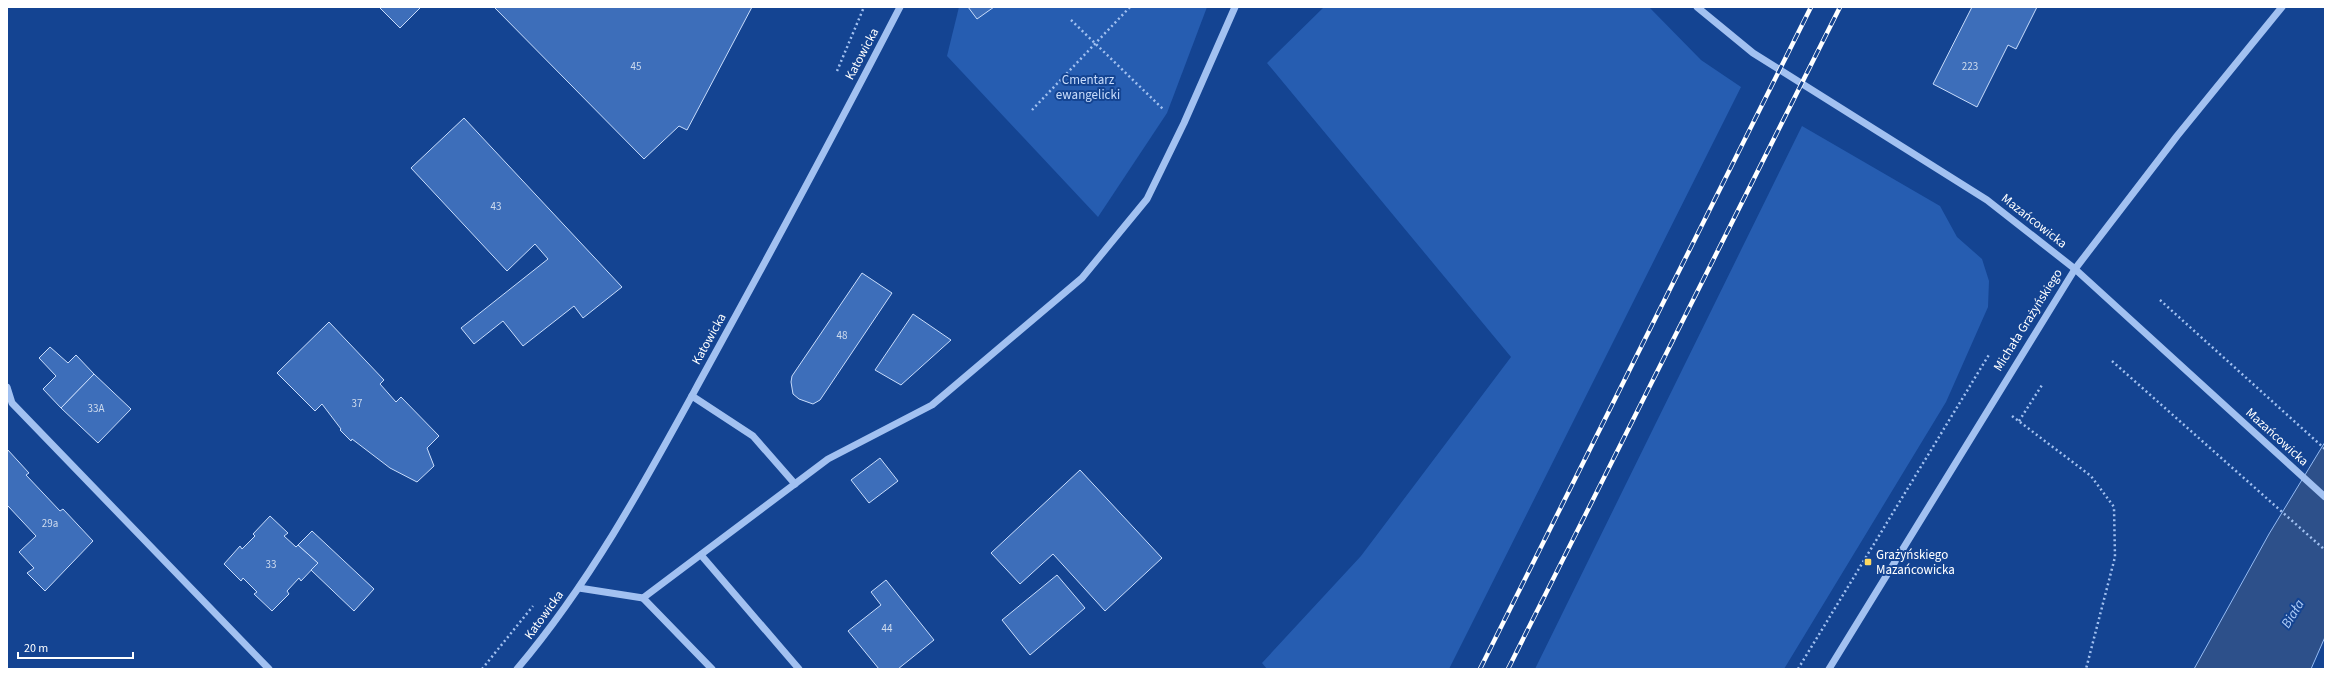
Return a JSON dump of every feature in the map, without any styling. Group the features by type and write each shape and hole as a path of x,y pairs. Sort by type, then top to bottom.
{"street":[{"name":"Katowicka","path":"517,669 579,588 635,500 900,7"},
{"path":"643,598 828,459 932,404 1082,278 1147,199 1184,123 1235,7"},
{"name":"Mazańcowicka","path":"1696,7 1754,52 1987,200 2075,269 2138,328 2325,496"},
{"name":"Michała Grażyńskiego","path":"1829,669 1992,401 2075,269 2168,148 2282,7"},
{"path":"7,387 12,403 269,669"},
{"path":"692,396 753,436 794,484"},
{"path":"701,555 799,669"},
{"path":"579,588 643,598 712,669"}],"path":[{"path":"835,74 864,7"},
{"path":"1032,110 1130,7"},
{"path":"1071,20 1167,113 1184,123"},
{"path":"2160,300 2325,449"},
{"path":"1798,669 1990,353"},
{"path":"2112,361 2325,550"},
{"path":"2019,422 2042,385"},
{"path":"1992,401 2091,476 2114,507 2115,557 2086,669"},
{"path":"482,669 535,604"}],"green space":[{"name":"Cmentarz ewangelicki","path":"959,7 1207,7 1167,113 1098,217 947,56"},
{"path":"1324,7 1649,7 1701,60 1741,87 1449,669 1267,669 1262,663 1361,556 1511,357 1267,63"},
{"path":"1802,126 1940,206 1957,237 1982,259 1989,281 1988,307 1946,402 1784,669 1535,669"}],"water":[{"name":"Biała","path":"2325,442 2325,637 2311,669 2194,669 2269,534"}],"building":[{"path":"379,7 421,7 400,28"},
{"path":"494,7 752,7 687,130 679,126 644,159"},
{"path":"968,7 994,7 977,19"},
{"path":"1972,7 2037,7 2016,49 2008,45 1977,107 1933,84"},
{"path":"464,118 622,287 583,318 574,306 523,346 503,321 474,344 461,328 548,259 535,244 507,271 411,168"},
{"path":"862,273 892,293 820,400 813,404 799,399 793,394 791,382 792,376"},
{"path":"913,314 951,340 901,385 875,370"},
{"path":"329,322 384,380 380,384 396,402 401,397 439,436 427,448 434,466 417,482 390,468 352,439 351,441 340,430 341,429 322,404 315,411 277,373"},
{"path":"50,347 68,363 76,355 94,374 61,408 43,389 56,376 39,358"},
{"path":"94,374 131,409 98,443 61,408"},
{"path":"7,449 29,473 26,475 60,511 63,509 93,541 45,591 27,573 34,568 19,552 36,536 8,506 7,507"},
{"path":"880,458 898,481 869,503 851,480"},
{"path":"1080,470 1162,558 1105,611 1053,554 1020,584 991,553"},
{"path":"270,516 288,533 284,536 296,547 298,545 318,563 301,581 299,578 287,591 289,594 272,611 254,594 257,592 243,578 241,581 224,564 240,546 242,549 255,536 253,534"},
{"path":"312,531 374,589 354,611 311,570 318,563 298,545"},
{"path":"1057,575 1085,608 1030,655 1002,620"},
{"path":"886,580 934,640 898,669 879,669 848,631 881,605 871,592"}],"railway":[{"path":"1480,669 1811,7"},
{"path":"1508,669 1840,7"}],"place":[{"name":"Grażyńskiego Mazańcowicka","path":"1868,562"}]}
